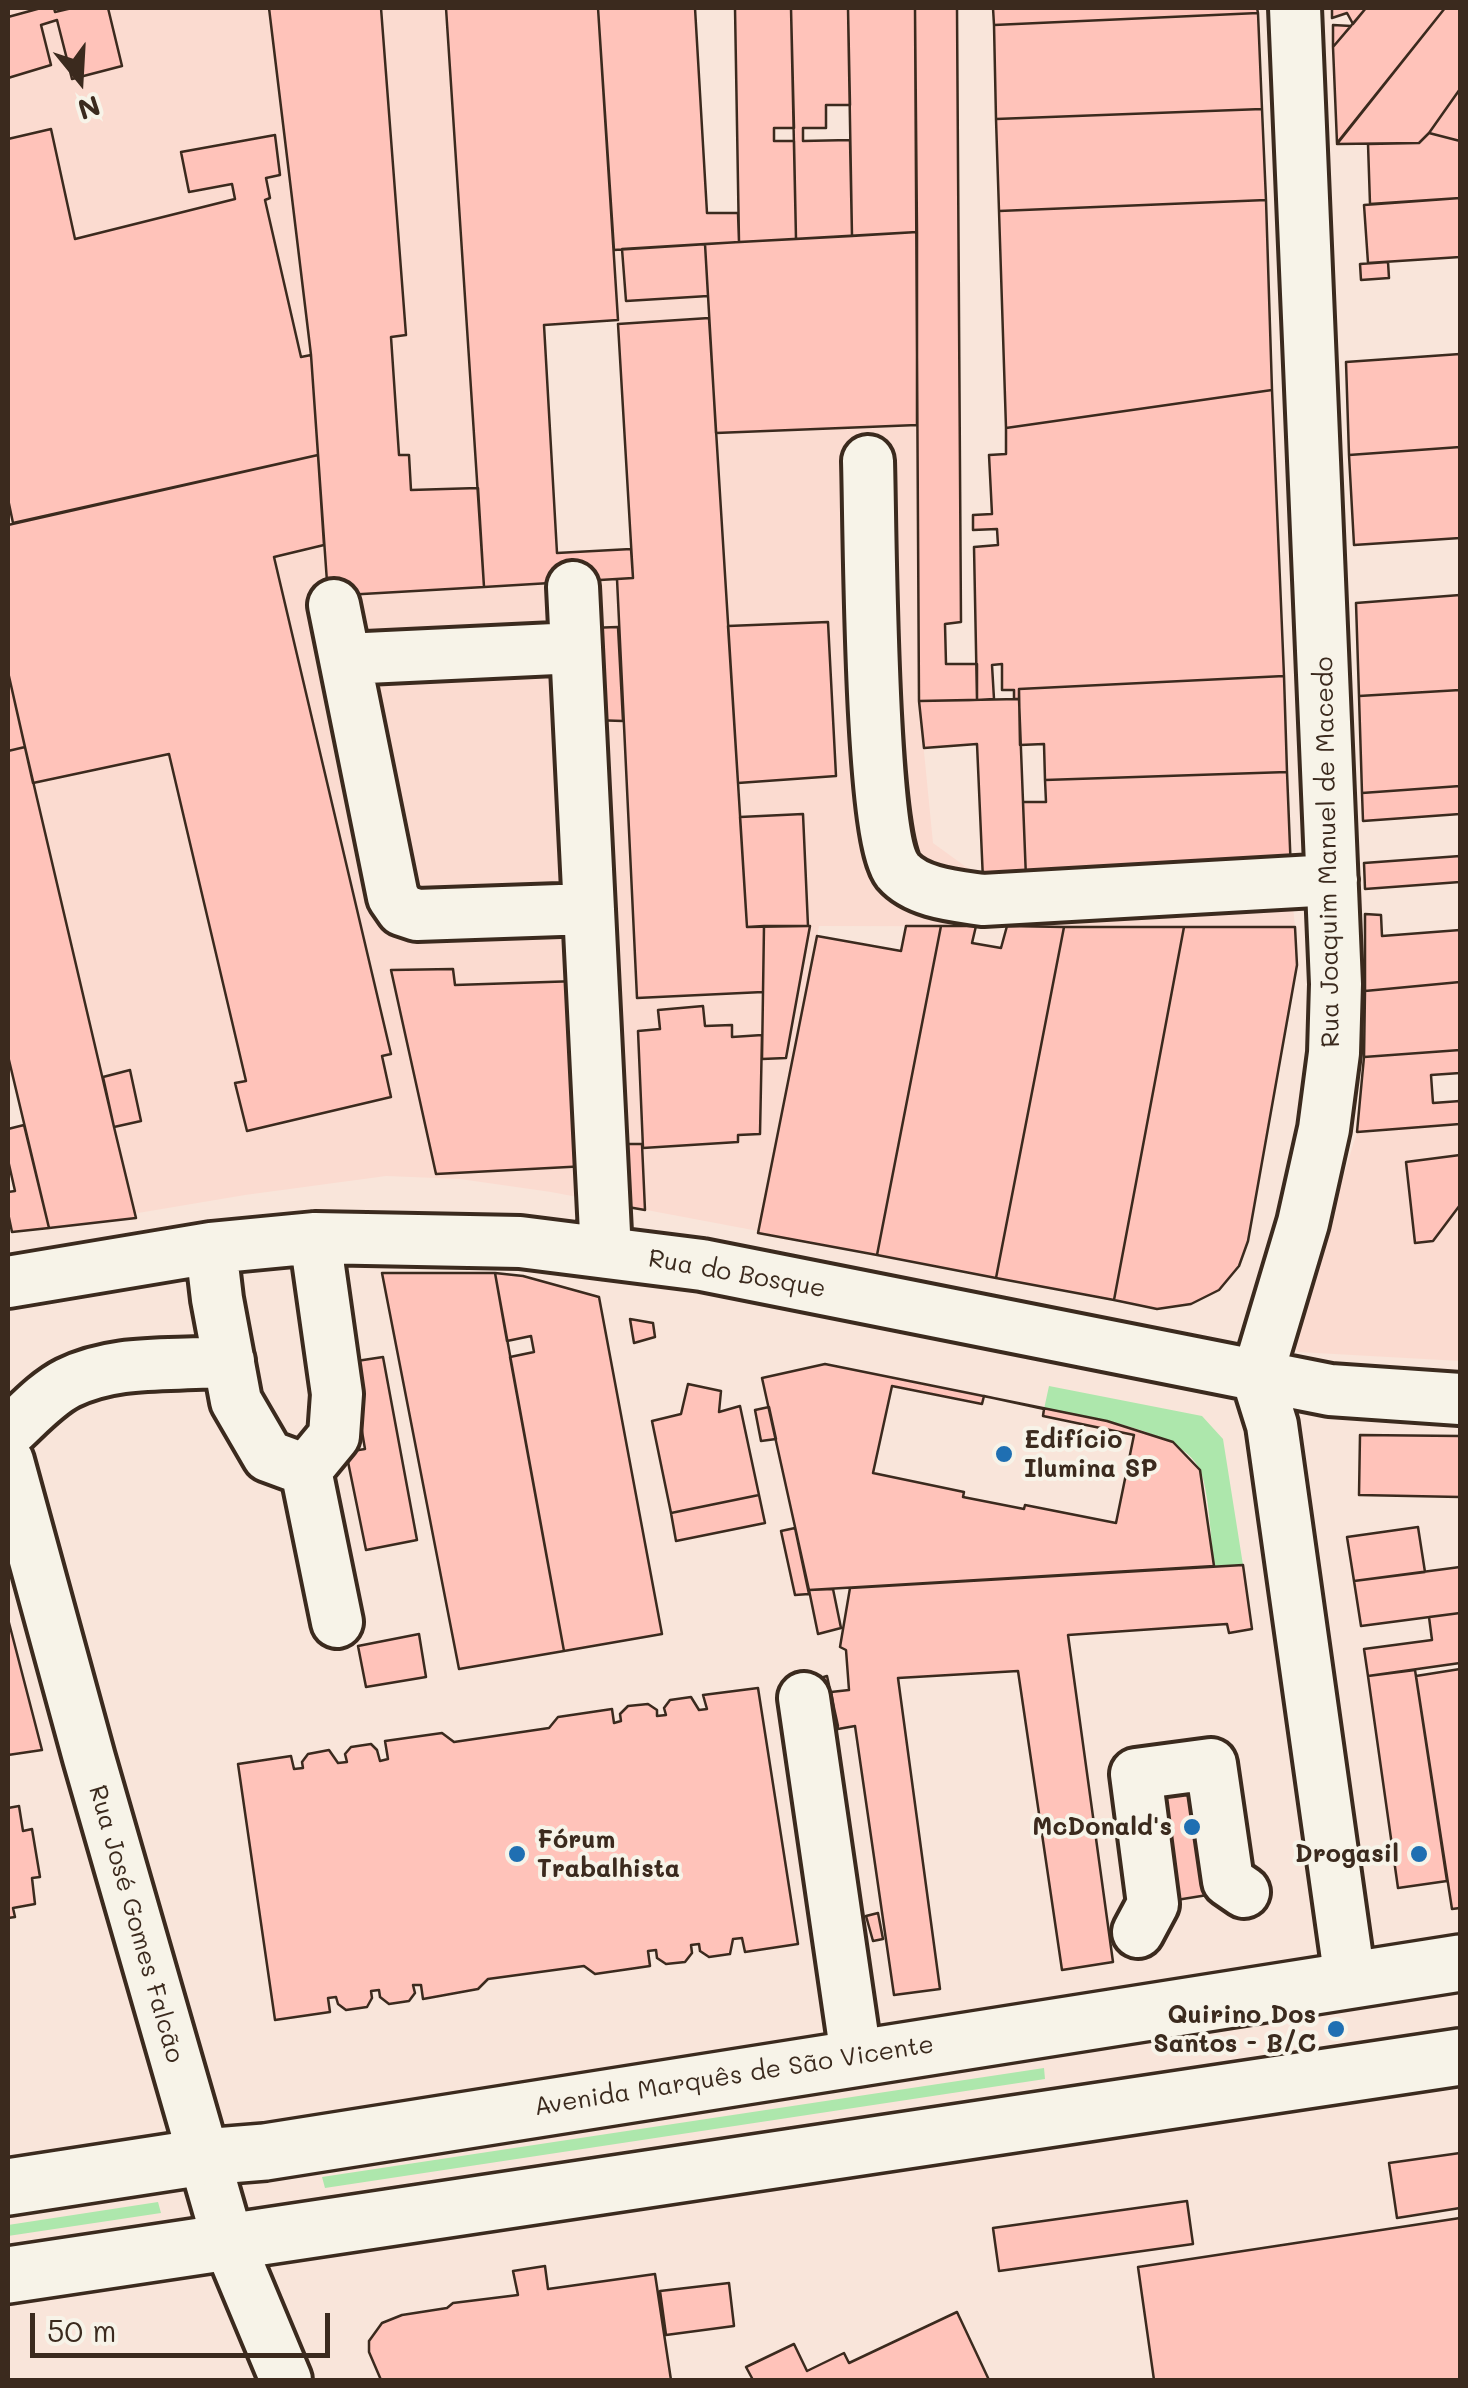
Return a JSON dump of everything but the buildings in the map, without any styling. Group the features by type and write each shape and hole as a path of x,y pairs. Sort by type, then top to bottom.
{"main road":[{"name":"Avenida Marquês de São Vicente","path":"8,2186 202,2156 265,2152 1460,1963"},
{"path":"8,2275 1460,2057"}],"street":[{"name":"Rua Joaquim Manuel de Macedo","path":"1256,1377 1303,1222 1324,1129 1334,1053 1336,984 1296,8"},
{"path":"868,461 878,763 888,842 898,870 935,894 983,900 1332,880"},
{"path":"573,587 606,1252"},
{"path":"334,605 392,897 402,910 416,916 588,909"},
{"path":"345,659 576,648"},
{"path":"306,1470 334,1436 337,1394 315,1238"},
{"name":"Rua do Bosque","path":"8,1282 211,1248 315,1238 520,1242 702,1265 1330,1390 1460,1399"},
{"path":"211,1248 236,1401 268,1456 306,1470"},
{"path":"8,1432 66,1384 109,1369 150,1362 185,1366 228,1361"},
{"path":"1256,1377 1272,1425 1350,1980"},
{"name":"Rua José Gomes Falcão","path":"8,1461 228,2242 286,2380"},
{"path":"306,1470 336,1622"},
{"path":"804,1698 856,2056"},
{"path":"1138,1932 1153,1904 1136,1774 1211,1764 1228,1881 1244,1892"}],"shaded area":[{"path":"446,8 484,586 632,578 614,250 917,232 919,701 933,843 984,880 1291,885 1295,927 819,926 758,1231 551,1192 460,1179 386,1176 49,1228 8,1057 8,11"},
{"path":"1460,1124 1460,1361 1298,1352 1292,1345 1357,1132"}],"green space":[{"path":"1049,1386 1202,1416 1223,1439 1243,1565 1214,1566 1204,1481 1191,1457 1175,1445 1132,1427 1044,1409"},
{"path":"1044,2068 1045,2079 325,2188 322,2177"},
{"path":"158,2202 161,2213 8,2236 8,2225"}],"place":[{"name":"Edifício Ilumina SP","path":"1004,1454"},
{"name":"McDonald's","path":"1192,1827"},
{"name":"Fórum Trabalhista","path":"517,1854"},
{"name":"Drogasil","path":"1419,1854"},
{"name":"Quirino Dos Santos - B/C","path":"1336,2029"}]}
